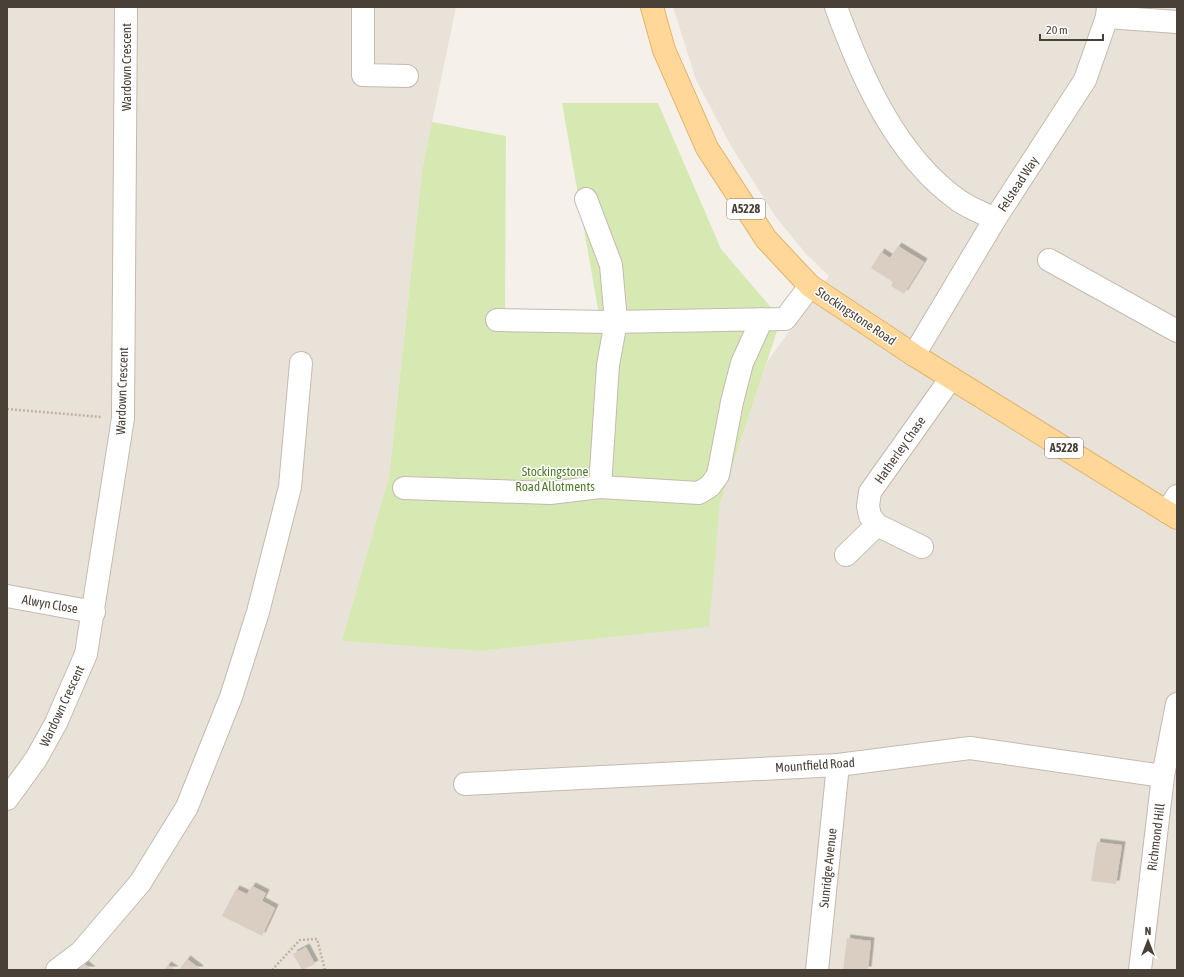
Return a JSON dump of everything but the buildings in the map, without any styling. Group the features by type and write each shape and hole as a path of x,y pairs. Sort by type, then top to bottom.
{"main road":[{"name":"Stockingstone Road","path":"652,7 664,50 707,148 766,239 810,286 951,378 1174,509"}],"street":[{"name":"Wardown Crescent","path":"7,799 36,759 56,723 86,654 94,612 123,418 126,7"},
{"path":"363,7 363,75 407,76"},
{"path":"836,7 852,51 894,132 911,156 933,180 958,200 995,220"},
{"path":"1108,12 1177,22"},
{"name":"Felstead Way","path":"914,354 995,220 1085,80 1108,12"},
{"path":"586,199 611,265 616,321 608,365 600,487"},
{"path":"1049,260 1177,331"},
{"path":"497,320 616,321 785,319 810,286"},
{"path":"404,488 550,493 600,487 699,493 710,486 718,474 732,402 742,363 762,319"},
{"path":"57,970 81,952 140,883 187,807 231,698 258,612 290,487 301,363"},
{"name":"Hatherley Chase","path":"877,525 870,516 868,506 870,492 951,378"},
{"path":"846,556 877,525 922,547"},
{"name":"Alwyn Close","path":"7,596 94,612"},
{"name":"Richmond Hill","path":"1140,970 1163,776 1177,704"},
{"name":"Mountfield Road","path":"465,784 838,765 970,748 1163,776"},
{"name":"Sunridge Avenue","path":"817,970 838,765"}],"path":[{"path":"7,409 123,418"},
{"path":"272,970 300,940 309,939 317,939 325,970"}],"shaded area":[{"path":"7,7 456,7 422,171 389,477 343,641 479,651 708,627 720,504 767,362 829,276 807,255 775,216 731,146 696,80 673,7 1177,7 1177,970 7,970"}],"green space":[{"name":"Stockingstone Road Allotments","path":"562,103 658,103 721,249 781,319 720,504 709,627 479,651 342,641 389,477 422,171 432,122 506,136 505,311 599,315"}]}
